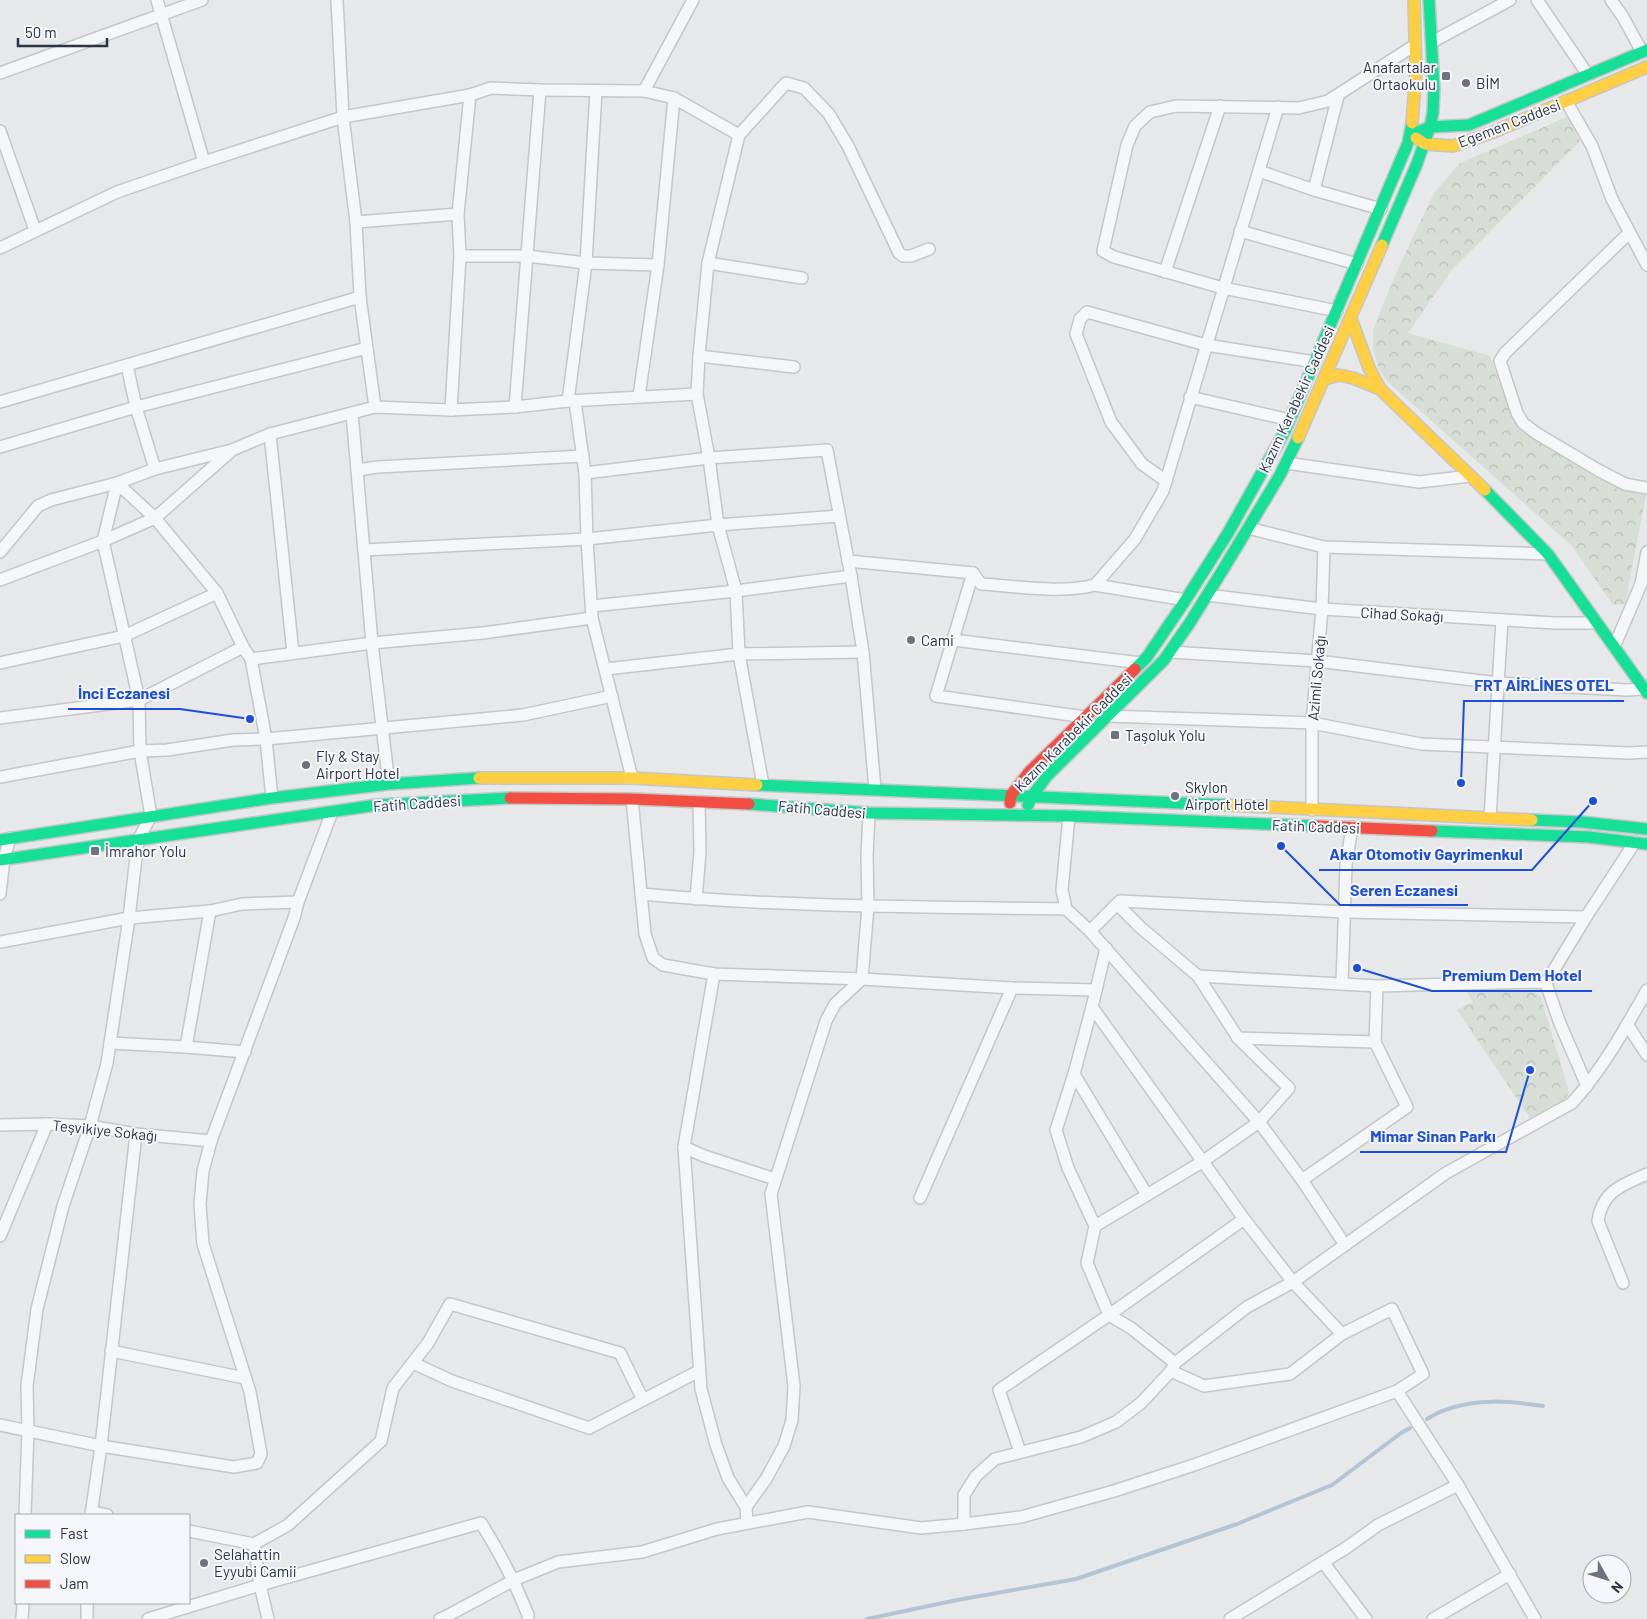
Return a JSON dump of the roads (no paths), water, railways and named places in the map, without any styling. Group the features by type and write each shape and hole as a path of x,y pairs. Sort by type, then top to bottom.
{"main road":[{"name":"Kazım Karabekir Caddesi","path":"1008,815 1011,795 1030,771 1141,663 1158,644 1250,496 1290,420 1401,162 1410,135 1415,105 1414,0"},
{"name":"Kazım Karabekir Caddesi","path":"1024,815 1032,796 1047,776 1150,675 1170,652 1207,595 1286,463 1351,319 1416,166 1430,127 1434,88 1429,0"},
{"name":"Egemen Caddesi","path":"1410,135 1430,127 1469,125 1645,51"},
{"name":"Egemen Caddesi","path":"1410,135 1424,144 1453,146 1491,133 1647,67"},
{"path":"1351,319 1369,368 1380,389 1497,501 1548,554 1645,691"},
{"path":"1325,379 1338,375 1353,378 1380,389"},
{"name":"Fatih Caddesi","path":"5,839 272,798 389,784 487,778 632,778 1582,822 1647,829"},
{"name":"Fatih Caddesi","path":"2,860 377,805 504,798 632,799 766,805 868,813 1069,816 1589,837 1641,843"}],"street":[{"path":"157,0 204,162"},
{"path":"0,73 202,0"},
{"path":"337,0 343,117 356,222 360,297 375,406"},
{"path":"644,91 693,0"},
{"path":"1432,42 1510,0"},
{"path":"1537,0 1588,75"},
{"path":"1611,0 1645,51"},
{"path":"1337,311 1223,288 1114,257 1103,251 1127,145 1136,126 1150,112 1176,106 1299,108 1328,101 1415,44"},
{"path":"763,785 739,654 736,591 718,525 709,458 697,394 708,263 740,135 786,84 804,88 829,114 848,146 899,252 903,256 911,256 929,250"},
{"path":"0,248 117,192 204,162 343,117 470,95 491,88 596,92 644,91 674,98 740,135"},
{"path":"515,407 540,90"},
{"path":"596,92 586,263 572,401 585,473 586,539 592,618 632,778"},
{"path":"451,410 460,256 458,214 470,95"},
{"path":"1314,190 1338,96"},
{"path":"639,396 658,265 674,98"},
{"path":"1566,101 1592,146 1612,199 1647,265"},
{"path":"1165,272 1220,106"},
{"path":"1095,585 1135,539 1163,491 1278,107"},
{"path":"0,131 35,230"},
{"path":"1259,171 1314,190 1381,208"},
{"path":"356,222 458,214"},
{"path":"1240,231 1357,264"},
{"path":"1629,233 1505,353 1500,361 1517,413 1523,423 1536,433 1625,484 1647,488"},
{"path":"460,256 527,256 586,263 658,265"},
{"path":"708,263 802,278"},
{"path":"0,402 360,297"},
{"path":"1166,481 1142,464 1110,422 1076,334 1080,319 1087,312 1206,345 1315,362"},
{"path":"0,447 136,407 367,348"},
{"path":"699,356 794,367"},
{"path":"127,366 136,407 155,469"},
{"path":"0,552 38,506 44,502 117,483 155,469 232,450 270,434 375,406 451,410 515,407 639,396 697,394"},
{"path":"1190,397 1290,420"},
{"path":"352,413 372,643 389,784"},
{"path":"270,434 293,653"},
{"path":"0,580 103,541 156,518 232,450"},
{"path":"585,473 709,458 827,450 851,576 863,652 875,789"},
{"path":"357,470 378,467 583,456"},
{"path":"1286,463 1418,482 1470,476"},
{"path":"117,483 156,518 217,593 243,647 251,659 266,739 272,798"},
{"path":"25,1514 28,1430 27,1386 37,1309 63,1206 90,1126 107,1063 129,918 138,840 151,816 140,750 139,700 103,541 117,483"},
{"path":"364,550 586,539 718,525 839,516"},
{"path":"1248,528 1324,547 1548,554"},
{"name":"Azimli Sokağı","path":"1312,810 1312,723 1322,609 1324,547"},
{"path":"1614,647 1641,584 1647,552"},
{"path":"848,561 973,573 981,584 1055,589 1083,588 1095,585 1186,600"},
{"path":"973,573 936,696 1085,717"},
{"path":"592,606 736,591 851,576"},
{"path":"0,663 124,636 217,593"},
{"name":"Cihad Sokağı","path":"1207,595 1322,609 1555,623 1597,623"},
{"path":"251,659 372,643 483,633 592,618"},
{"path":"1490,818 1502,620"},
{"path":"953,640 1141,663"},
{"path":"0,718 139,700 243,647"},
{"path":"606,669 739,654 863,652"},
{"path":"1170,652 1317,661 1498,683 1645,691"},
{"path":"0,777 140,750 167,750 233,740 266,739 523,715 612,696"},
{"path":"1108,716 1312,723 1421,744 1629,753 1647,752"},
{"path":"632,799 645,934 653,958 663,965 714,974 862,979 1012,988 1096,990"},
{"path":"696,899 700,852 699,802"},
{"path":"0,1425 101,1446 234,1466 257,1463 261,1454 250,1392 203,1244 200,1204 203,1171 211,1141 332,812"},
{"path":"746,1507 766,1479 784,1446 792,1420 794,1386 771,1194 826,1021 835,1004 862,979 868,906 868,813"},
{"path":"1069,816 1062,890 1066,909 1106,948 1259,1122 1302,1180 1345,1245"},
{"path":"1342,984 1346,866 1352,828"},
{"path":"0,894 5,839"},
{"path":"1546,983 1586,917 1641,843"},
{"path":"641,894 696,899 868,906 1066,909"},
{"path":"1090,931 1120,901 1345,912 1586,917"},
{"path":"0,942 129,918 210,911 242,904 298,902"},
{"path":"1095,1226 1202,1162 1259,1122 1289,1088 1238,1038 1198,976 1140,927 1117,904"},
{"path":"186,1047 210,911"},
{"path":"440,1619 446,1618 514,1580 558,1562 642,1552 718,1529 808,1512 921,1528 1021,1516 1114,1491 1194,1465 1396,1391 1423,1374 1392,1309 1342,1334 1290,1374 1204,1386 1173,1367 1131,1328 1109,1315 1087,1263 1095,1226 1068,1168 1056,1130 1074,1074 1106,948"},
{"path":"714,974 684,1147 701,1389 716,1445 728,1478 746,1507 747,1523"},
{"path":"1198,976 1377,986 1546,983"},
{"path":"1546,983 1559,1021 1587,1086"},
{"path":"1302,1180 1407,1107 1375,1042 1377,986"},
{"path":"920,1198 1012,988"},
{"path":"964,1524 964,1495 976,1476 995,1459 1081,1437 1116,1422 1141,1403 1173,1367 1247,1307 1293,1282 1446,1173 1572,1102 1587,1086 1628,1024 1647,990"},
{"path":"1092,1006 1244,1219 1293,1282 1342,1334"},
{"path":"1628,1024 1647,1055"},
{"path":"1238,1038 1375,1042"},
{"path":"110,1043 244,1052"},
{"path":"1074,1074 1147,1195"},
{"path":"0,1236 46,1124"},
{"name":"Teşvikiye Sokağı","path":"0,1125 46,1124 90,1126 136,1134 211,1141"},
{"path":"91,1514 101,1446 136,1134"},
{"path":"684,1147 704,1156 775,1179"},
{"path":"1622,1283 1598,1221 1599,1214 1604,1201 1614,1190 1647,1174"},
{"path":"1020,1452 999,1390 1244,1219"},
{"path":"190,1531 254,1544 288,1525 382,1441 394,1388 428,1342 450,1304 620,1353 643,1400"},
{"path":"111,1351 245,1378"},
{"path":"413,1363 452,1381 589,1428 699,1371"},
{"path":"1396,1391 1458,1484 1535,1619"},
{"path":"1230,1619 1346,1548 1378,1525 1458,1484"},
{"path":"148,1619 260,1585 481,1523 514,1580 528,1619"},
{"path":"254,1544 260,1585 268,1619"},
{"path":"1323,1562 1366,1619"},
{"path":"1433,1619 1510,1574"},
{"path":"22,1604 22,1619"},
{"path":"87,1604 87,1619"}],"waterway":[{"path":"1427,1419 1457,1406 1481,1402 1506,1402 1543,1406"},
{"path":"867,1619 957,1600 1076,1579 1237,1524 1332,1485 1410,1428"}],"place":[{"name":"Anafartalar Ortaokulu","path":"1446,76"},
{"name":"BİM","path":"1466,83"},
{"name":"Cami","path":"911,640"},
{"name":"İnci Eczanesi","path":"250,719"},
{"name":"Taşoluk Yolu","path":"1115,735"},
{"name":"Fly & Stay Airport Hotel","path":"306,765"},
{"name":"FRT AİRLİNES OTEL","path":"1461,783"},
{"name":"Skylon Airport Hotel","path":"1175,796"},
{"name":"Akar Otomotiv Gayrimenkul","path":"1593,801"},
{"name":"Seren Eczanesi","path":"1281,846"},
{"name":"İmrahor Yolu","path":"95,851"},
{"name":"Premium Dem Hotel","path":"1357,968"},
{"name":"Mimar Sinan Parkı","path":"1530,1070"},
{"name":"Selahattin Eyyubi Camii","path":"204,1563"}]}
